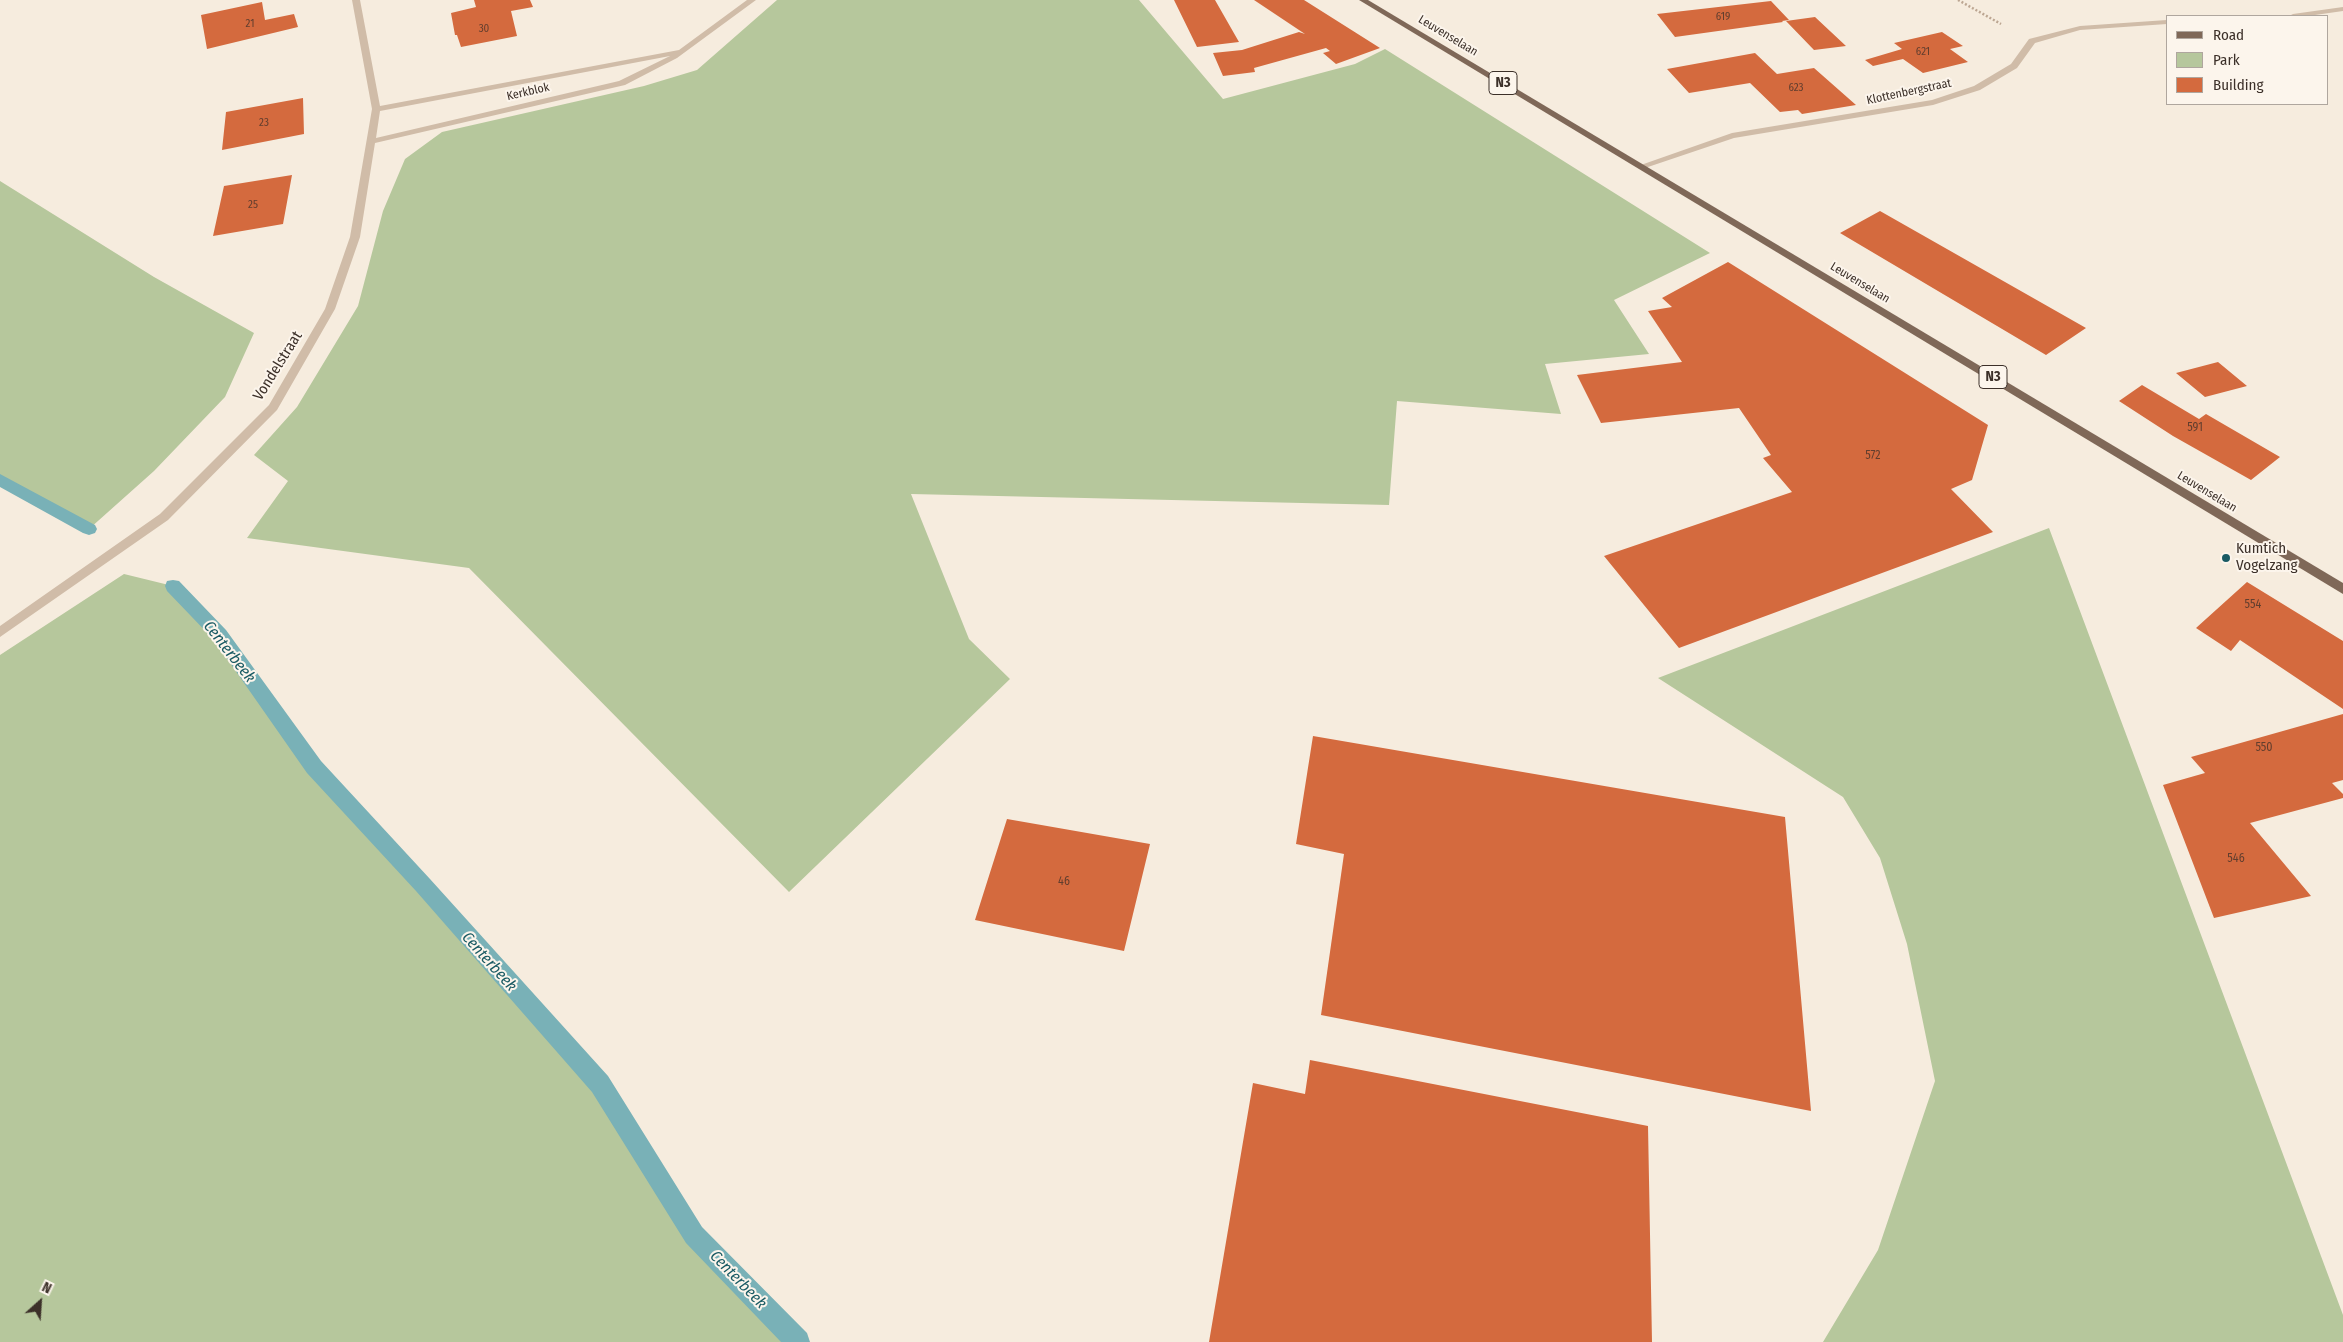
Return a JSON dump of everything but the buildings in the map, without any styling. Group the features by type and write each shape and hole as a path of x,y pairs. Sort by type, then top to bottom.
{"main road":[{"name":"Leuvenselaan","path":"1363,0 2343,589"}],"street":[{"name":"Vondelstraat","path":"0,632 164,517 273,407 330,308 355,237 376,109 356,0"},
{"name":"Kerkblok","path":"372,142 622,83 653,71 685,51 752,0"},
{"path":"2300,15 2343,9"},
{"path":"2032,41 2080,28 2166,22"},
{"name":"Klottenbergstraat","path":"1642,166 1732,136 1933,102 1977,88 2014,66 2032,41"},
{"name":"Kerkblok","path":"376,109 685,51"}],"path":[{"path":"1958,0 2032,41"}],"green space":[{"path":"777,0 1139,0 1223,99 1355,64 1385,49 1710,253 1614,300 1649,354 1545,364 1561,414 1397,401 1389,505 911,494 969,639 1010,679 789,892 469,568 247,538 288,481 254,455 297,407 358,306 383,211 405,159 442,132 644,86 697,70"},
{"path":"0,181 154,277 254,333 225,397 154,471 89,529 0,480"},
{"path":"2049,528 2343,1315 2343,1342 1823,1342 1878,1250 1935,1081 1907,944 1880,858 1843,797 1658,678"},
{"path":"124,574 173,586 220,635 314,768 423,885 600,1084 694,1235 798,1342 0,1342 0,655"}],"waterway":[{"name":"Centerbeek","path":"0,480 89,529"},
{"name":"Centerbeek","path":"173,586 220,635 314,767 423,885 600,1084 694,1235 798,1342"}],"place":[{"name":"Kumtich Vogelzang","path":"2226,558"}]}
